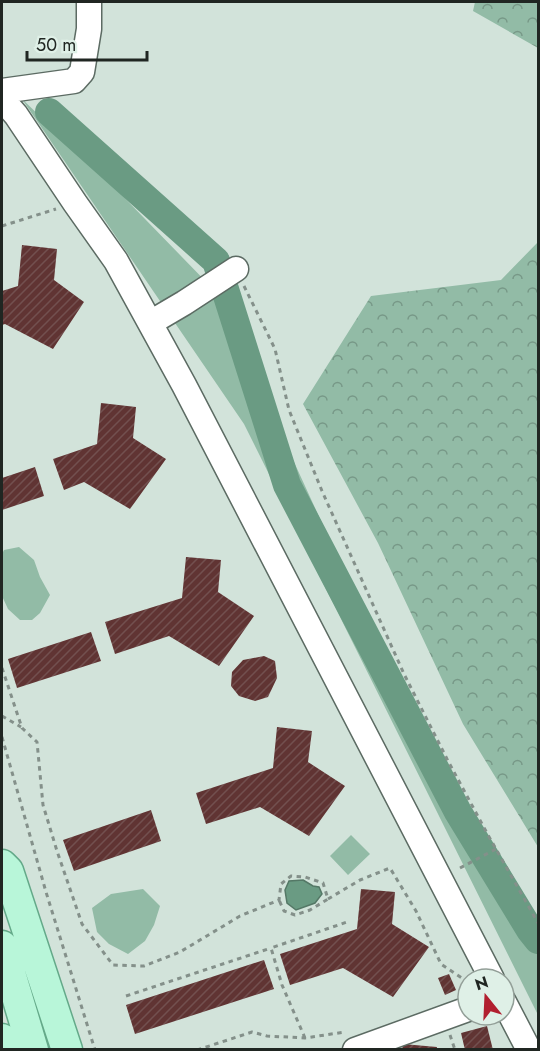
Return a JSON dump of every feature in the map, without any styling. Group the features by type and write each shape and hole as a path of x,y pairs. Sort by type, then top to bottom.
{"main road":[{"path":"2,865 8,870 67,1050"},
{"path":"2,946 33,1050"},
{"path":"2,1039 5,1050"}],"street":[{"path":"2,91 74,81 82,72 89,29 88,2"},
{"path":"9,107 116,261 150,322 486,967"},
{"path":"150,322 236,269"},
{"path":"353,1041 456,1012"},
{"path":"516,1025 529,1050"}],"path":[{"path":"2,226 56,209"},
{"path":"236,269 275,349 289,410 322,491 404,674 447,759 538,923"},
{"path":"2,670 22,728"},
{"path":"4,717 22,728 37,742 43,805 57,851 82,924 112,965 144,966 180,952 240,916 279,900"},
{"path":"2,737 46,892 96,1050"},
{"path":"460,868 496,849"},
{"path":"328,899 322,883 305,877 291,876 281,884 279,900 284,911 296,915 310,910 360,880 390,868 416,911 441,964 456,974"},
{"path":"126,996 350,921"},
{"path":"271,948 282,985 305,1038"},
{"path":"448,1030 455,1050"},
{"path":"197,1050 252,1032 267,1036 353,1041"}],"green space":[{"path":"475,2 538,2 538,48 473,11"},
{"path":"22,99 111,184 216,292 416,728 538,922 538,1015 516,967 244,424"},
{"path":"538,242 538,847 463,724 378,543 303,404 371,296 501,280"},
{"path":"19,547 34,560 50,595 40,613 32,620 20,620 8,609 2,596 2,554 4,550"},
{"path":"351,835 370,854 348,875 330,856"},
{"path":"143,889 160,906 154,925 145,941 128,954 109,944 97,932 92,908 111,894"}],"shaded area":[{"path":"303,880 319,887 322,894 315,903 296,910 287,903 285,890 289,881"}],"building":[{"path":"22,245 57,249 54,280 84,302 53,349 5,324 2,325 2,291 18,286"},
{"path":"101,403 136,407 133,438 166,459 130,509 84,482 64,490 53,459 97,444"},
{"path":"35,467 44,496 2,510 2,478"},
{"path":"186,557 221,560 218,592 254,616 219,666 169,636 115,654 105,622 182,598"},
{"path":"91,632 101,661 17,688 8,659"},
{"path":"264,656 275,661 277,678 268,697 255,701 239,696 231,686 232,672 243,660"},
{"path":"277,727 312,731 308,762 345,786 309,836 260,807 206,824 196,793 273,768"},
{"path":"151,810 161,841 74,871 63,840"},
{"path":"361,889 395,892 392,924 429,947 393,997 343,968 290,985 280,954 357,929"},
{"path":"264,960 274,989 135,1034 126,1005"},
{"path":"449,974 456,990 445,995 438,978"},
{"path":"487,1027 493,1050 465,1050 461,1033"},
{"path":"403,1044 437,1047 437,1050 402,1050"}],"waterway":[{"path":"49,112 216,261 287,485 458,812 538,940"}]}
